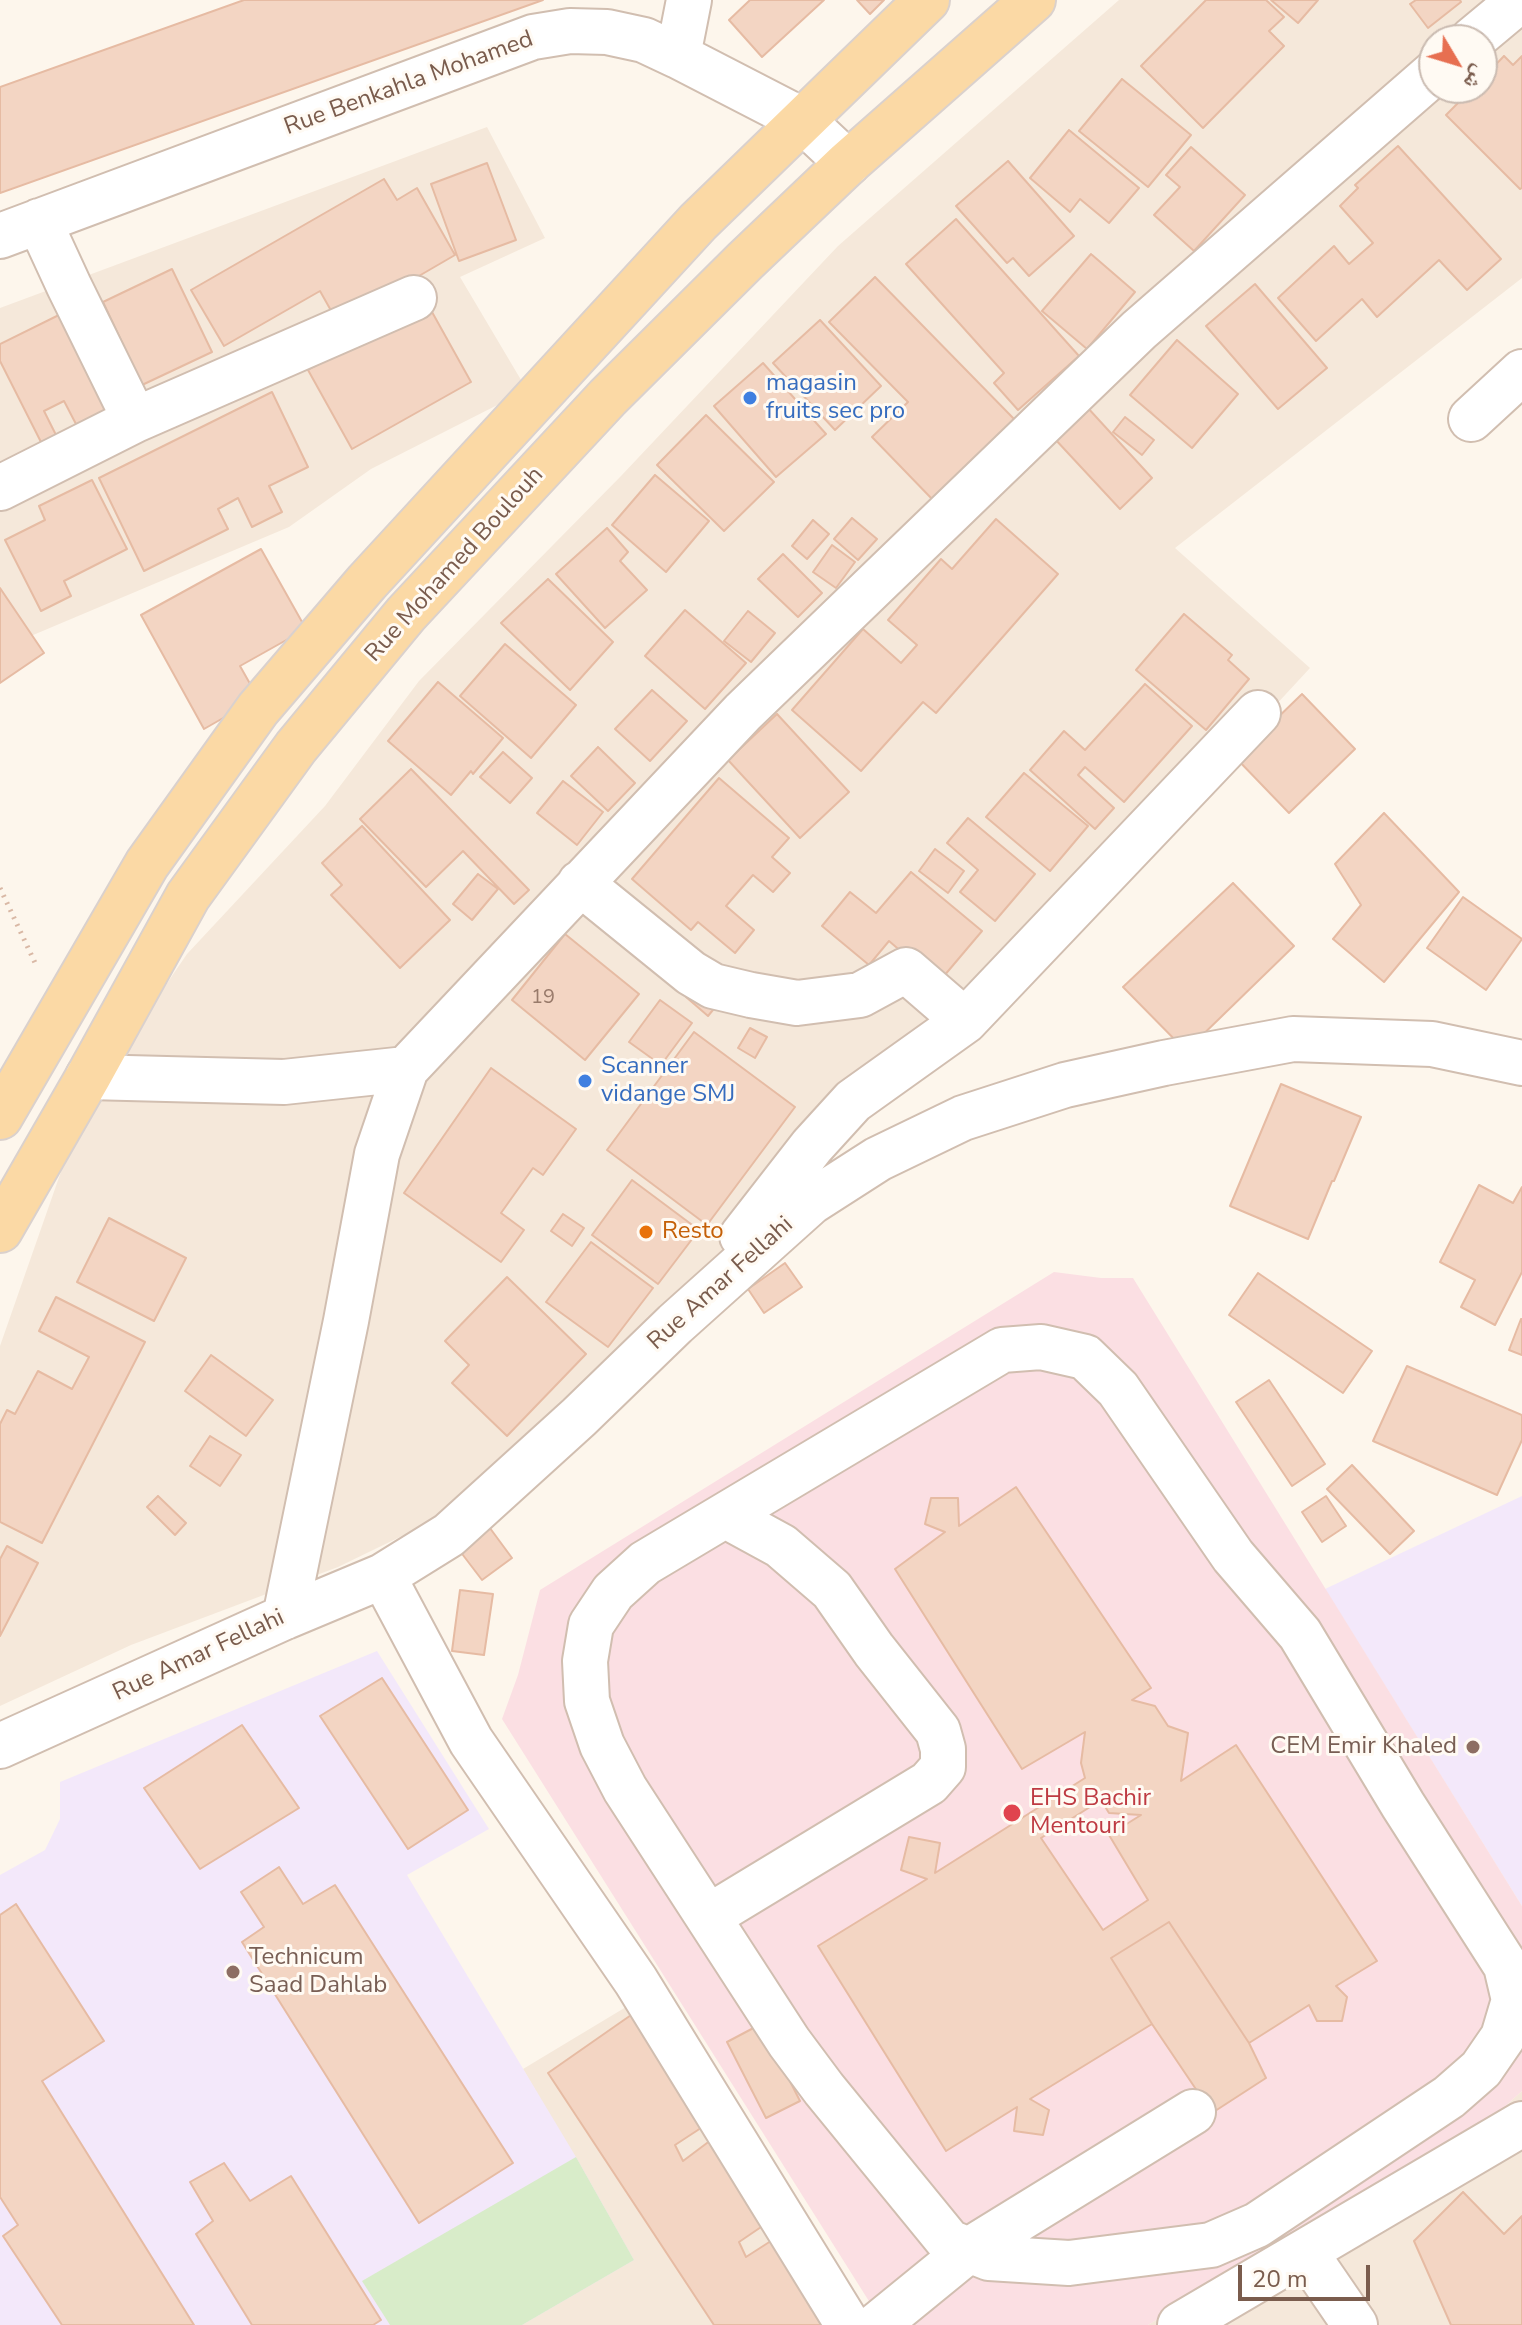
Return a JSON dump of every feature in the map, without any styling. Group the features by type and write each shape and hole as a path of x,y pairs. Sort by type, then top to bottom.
{"main road":[{"path":"0,1117 147,864 258,709 367,582 698,222 927,0"},
{"name":"Rue Mohamed Boulouh","path":"0,1230 188,896 296,747 386,638 608,397 848,163 1033,0"}],"street":[{"path":"678,56 689,0"},
{"path":"1491,24 1520,0"},
{"name":"Rue Benkahla Mohamed","path":"20,228 533,37 570,31 607,32 644,40 678,56 802,120 848,163"},
{"path":"285,1617 377,1154 406,1069 743,712 1128,341 1418,87"},
{"path":"20,228 69,286 135,420"},
{"path":"0,488 135,420 414,298"},
{"path":"1471,419 1522,372"},
{"path":"675,1324 812,1146 853,1101 965,1021 1258,713"},
{"path":"580,883 691,973 713,986 797,1003 860,995 906,970 965,1021"},
{"name":"Rue Amar Fellahi","path":"0,1746 383,1576 449,1535 811,1202 878,1159 963,1118 1065,1085 1293,1039 1432,1044 1522,1063"},
{"path":"88,1077 284,1082 406,1069"},
{"path":"1041,1347 1085,1357 1118,1389 1233,1556 1300,1634 1403,1805 1506,1966 1514,2000 1503,2037 1481,2069 1449,2097 1257,2225 1211,2245 1069,2263 989,2258 949,2242 789,2042 708,1917 625,1789 602,1745 587,1701 585,1661 591,1625 613,1592 645,1563 1002,1350 1041,1347"},
{"path":"708,1917 929,1783 943,1767 943,1749 938,1731 874,1650 832,1590 781,1546 726,1516"},
{"path":"383,1576 471,1741 636,1981 848,2325"},
{"path":"877,2325 969,2250 1193,2112"},
{"path":"1180,2325 1522,2124"},
{"path":"1305,2252 1355,2325"}],"path":[{"path":"0,888 58,1014"}],"shaded area":[{"path":"1119,0 1522,0 1522,278 1175,548 1310,668 978,1027 847,1129 596,1378 439,1518 338,1567 131,1645 0,1706 0,1346 85,1103 187,954 325,806 419,681 621,476 838,246"},
{"path":"487,127 545,238 460,277 527,390 371,469 289,527 0,649 0,308"},
{"name":"EHS Bachir Mentouri","path":"1054,1272 1101,1278 1133,1278 1522,1906 1522,2091 1500,2111 1148,2325 884,2325 502,1719 518,1675 540,1590"},
{"name":"CEM Emir Khaled","path":"1522,1496 1522,1906 1325,1589"},
{"name":"Technicum Saad Dahlab","path":"377,1651 489,1829 407,1875 634,2260 522,2325 0,2325 0,1875 45,1850 60,1819 60,1782"},
{"path":"636,2001 839,2325 517,2325 633,2260 523,2069"},
{"path":"1522,2091 1522,2325 1148,2325 1500,2111"}],"green space":[{"path":"576,2157 634,2260 522,2325 390,2325 362,2281"}],"building":[{"path":"244,0 543,0 0,193 0,87"},
{"path":"750,0 824,0 762,57 729,20"},
{"path":"857,0 884,0 870,14"},
{"path":"1206,0 1266,0 1284,17 1269,31 1284,46 1203,128 1141,66"},
{"path":"1271,0 1318,0 1298,23"},
{"path":"1416,0 1461,2 1433,24 1425,24 1410,4"},
{"path":"1504,56 1513,65 1522,56 1520,189 1446,115 1457,104 1498,104 1498,62"},
{"path":"1122,79 1191,135 1148,187 1079,131"},
{"path":"1069,130 1139,188 1109,223 1080,199 1070,212 1030,178"},
{"path":"1398,146 1501,259 1467,290 1439,260 1377,317 1362,299 1316,341 1278,298 1334,246 1349,264 1373,243 1340,206 1358,188 1355,185"},
{"path":"1191,147 1245,195 1194,251 1154,215 1180,187 1166,175"},
{"path":"1008,161 1074,236 1029,276 1013,258 1007,263 956,206"},
{"path":"487,163 516,240 459,261 431,184"},
{"path":"384,179 397,200 417,188 455,255 338,323 320,291 224,346 191,290"},
{"path":"956,219 1079,356 1018,410 994,383 1004,373 906,264"},
{"path":"1091,254 1135,292 1087,349 1042,311"},
{"path":"172,269 212,352 142,385 103,302"},
{"path":"875,277 1015,420 933,500 872,437 908,402 829,322"},
{"path":"1255,284 1327,368 1278,409 1206,326"},
{"path":"427,303 471,382 352,449 308,370"},
{"path":"69,310 117,406 77,426 64,401 44,411 58,439 43,446 0,361 0,344"},
{"path":"820,320 881,386 835,430 773,363"},
{"path":"1177,340 1238,394 1192,448 1130,395"},
{"path":"763,363 826,434 776,477 714,406"},
{"path":"272,392 308,467 269,486 282,512 252,527 238,498 218,509 228,529 144,571 99,478"},
{"path":"1087,407 1152,478 1120,509 1054,438"},
{"path":"706,415 774,482 724,531 657,465"},
{"path":"1125,417 1154,440 1142,455 1113,432"},
{"path":"655,475 709,521 666,572 612,525"},
{"path":"92,480 127,549 64,581 71,596 41,611 5,540 45,520 39,506"},
{"path":"852,518 877,539 858,560 834,539"},
{"path":"996,519 1058,574 936,713 923,702 861,771 792,710 863,629 901,663 917,645 888,620 941,559 952,569"},
{"path":"813,520 829,534 807,559 792,546"},
{"path":"607,528 628,552 620,561 647,590 605,628 556,574"},
{"path":"832,545 855,562 836,588 813,572"},
{"path":"261,549 306,629 240,666 258,698 204,729 141,615"},
{"path":"783,554 822,593 798,617 758,579"},
{"path":"548,579 613,642 570,690 501,623"},
{"path":"0,588 44,653 0,683"},
{"path":"685,610 746,663 705,709 645,656"},
{"path":"748,611 775,633 751,662 724,641"},
{"path":"1184,614 1232,655 1228,660 1249,679 1206,730 1136,670"},
{"path":"505,644 576,705 531,758 460,696"},
{"path":"438,682 503,738 451,795 388,741"},
{"path":"1145,684 1192,726 1124,802 1085,767 1078,775 1114,808 1095,829 1030,770 1064,731 1085,750"},
{"path":"652,690 687,721 650,761 615,729"},
{"path":"1302,694 1355,749 1289,813 1236,758"},
{"path":"777,714 849,792 800,838 728,760"},
{"path":"598,747 635,783 608,811 571,776"},
{"path":"503,752 532,778 510,803 480,777"},
{"path":"411,769 529,890 514,904 463,851 426,887 360,819"},
{"path":"1024,773 1088,826 1050,871 986,817"},
{"path":"719,778 789,838 772,857 790,873 773,892 753,875 726,906 754,930 735,953 698,922 691,930 632,879"},
{"path":"563,781 603,812 577,845 537,813"},
{"path":"1384,813 1459,892 1384,982 1333,939 1361,905 1335,864"},
{"path":"968,818 1035,874 995,921 960,892 978,870 947,843"},
{"path":"362,826 450,920 400,968 331,895 342,885 322,863"},
{"path":"935,849 964,871 948,893 919,871"},
{"path":"911,872 982,931 938,983 889,941 869,965 822,926 850,892 876,913"},
{"path":"478,874 498,889 472,920 453,904"},
{"path":"1233,883 1294,946 1186,1051 1123,987"},
{"path":"1463,897 1522,939 1486,990 1427,948"},
{"path":"565,934 639,994 585,1060 512,1000"},
{"path":"695,986 717,1005 708,1016 686,997"},
{"path":"660,1000 692,1023 661,1065 629,1042"},
{"path":"750,1028 767,1037 755,1058 738,1048"},
{"path":"694,1032 795,1107 707,1225 607,1150"},
{"path":"491,1068 576,1129 543,1175 533,1168 501,1213 524,1230 501,1262 404,1193"},
{"path":"1281,1084 1361,1117 1308,1239 1230,1206"},
{"name":"Resto","path":"632,1180 699,1230 658,1284 592,1235"},
{"path":"1479,1185 1513,1203 1522,1187 1522,1272 1495,1325 1461,1307 1475,1280 1440,1262"},
{"path":"563,1214 584,1228 572,1246 551,1231"},
{"path":"109,1218 186,1258 154,1321 77,1282"},
{"path":"591,1242 653,1288 608,1347 546,1302"},
{"path":"785,1263 802,1287 764,1313 748,1289"},
{"path":"1258,1273 1372,1351 1343,1393 1229,1315"},
{"path":"507,1277 586,1354 507,1436 452,1383 469,1365 445,1341"},
{"path":"56,1297 145,1342 42,1543 0,1522 0,1424 7,1410 15,1414 38,1371 72,1389 89,1357 39,1331"},
{"path":"1522,1319 1522,1355 1509,1350"},
{"path":"211,1355 273,1400 246,1436 185,1391"},
{"path":"1407,1366 1522,1415 1522,1440 1497,1495 1373,1441"},
{"path":"1269,1380 1325,1464 1292,1486 1236,1402"},
{"path":"210,1436 241,1455 220,1486 190,1466"},
{"path":"1352,1465 1414,1531 1390,1554 1327,1489"},
{"path":"1016,1487 1151,1688 1132,1700 1155,1706 1168,1726 1188,1733 1181,1781 1236,1745 1377,1961 1336,1986 1347,1997 1342,2021 1317,2021 1309,2005 1249,2043 1169,1922 1111,1958 1152,2024 1030,2099 1049,2110 1043,2135 1014,2131 1017,2107 946,2151 818,1946 927,1879 901,1870 909,1837 940,1843 935,1873 1085,1778 1081,1763 1085,1732 1022,1769 895,1569 945,1532 925,1524 931,1498 958,1498 959,1526","holes":["1101,1800 1109,1813 1141,1815 1109,1835 1148,1900 1103,1930 1041,1838"]},
{"path":"158,1496 186,1523 175,1535 147,1507"},
{"path":"1326,1496 1346,1526 1322,1542 1302,1512"},
{"path":"484,1520 512,1558 482,1580 453,1542"},
{"path":"7,1546 38,1563 0,1636 0,1559"},
{"path":"460,1590 493,1594 484,1655 452,1651"},
{"path":"382,1678 468,1810 408,1849 320,1716"},
{"path":"242,1725 299,1808 200,1869 144,1788"},
{"path":"279,1867 303,1904 335,1885 513,2163 419,2223 242,1942 264,1927 241,1892"},
{"path":"16,1904 104,2041 42,2081 194,2325 62,2325 3,2236 18,2225 0,2197 0,1915"},
{"path":"1169,1922 1249,2043 1266,2078 1212,2113 1111,1958"},
{"path":"644,2006 704,2126 675,2145 683,2161 711,2140 767,2223 739,2242 746,2257 774,2239 824,2325 714,2325 548,2073"},
{"path":"761,2024 800,2101 766,2118 727,2042"},
{"path":"224,2163 250,2201 291,2176 381,2320 373,2325 252,2325 196,2234 213,2221 190,2182"},
{"path":"1463,2192 1504,2234 1522,2216 1522,2325 1451,2325 1414,2241"}],"place":[{"name":"magasin fruits sec pro","path":"750,398"},
{"name":"Scanner vidange SMJ","path":"585,1081"},
{"name":"Resto","path":"646,1232"},
{"name":"CEM Emir Khaled","path":"1473,1747"},
{"name":"EHS Bachir Mentouri","path":"1012,1813"},
{"name":"Technicum Saad Dahlab","path":"233,1972"}]}
